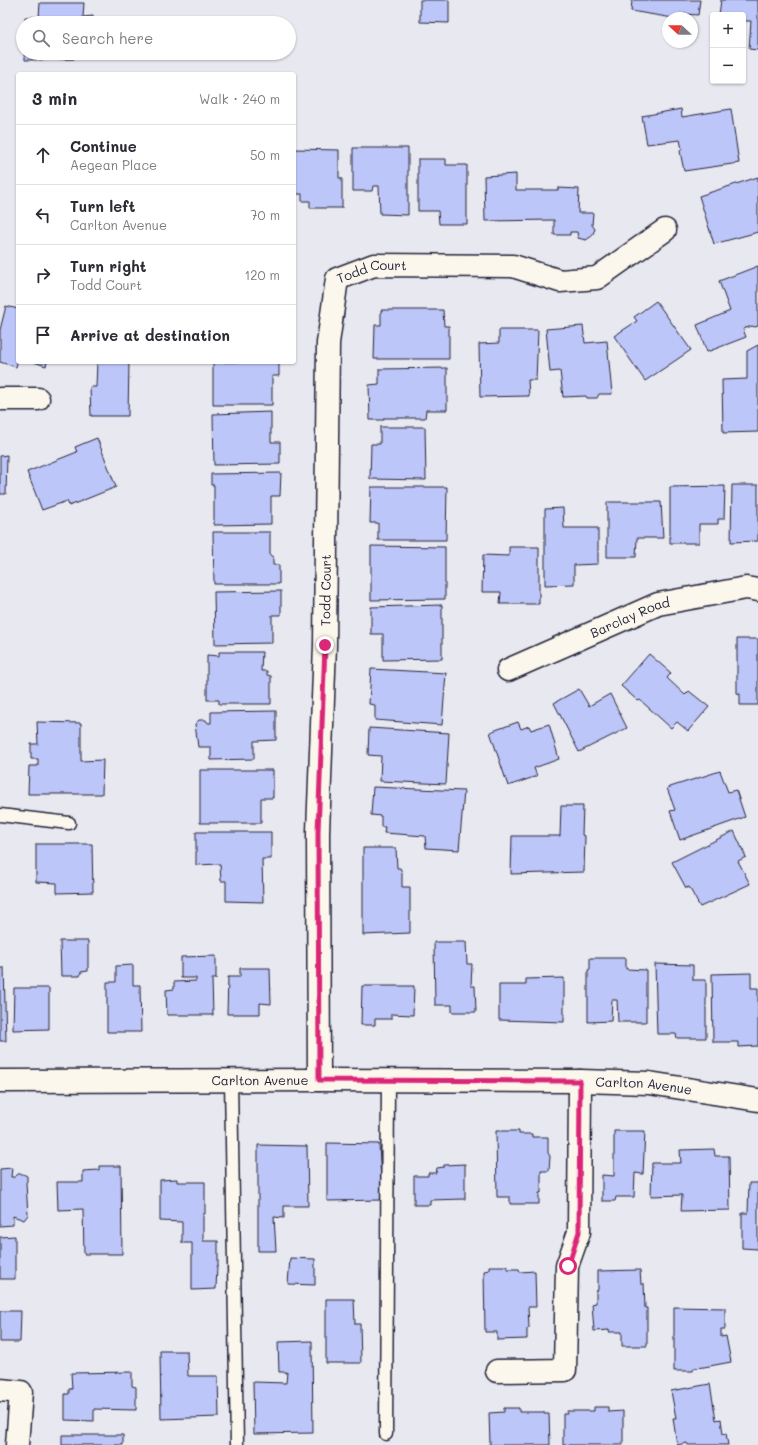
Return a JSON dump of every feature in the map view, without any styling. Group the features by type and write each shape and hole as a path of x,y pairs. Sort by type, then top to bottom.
{"street":[{"name":"Todd Court","path":"319,1080 318,832 325,645 328,343 337,279 374,265 513,266 560,281 596,278 665,230"},
{"path":"0,399 38,399"},
{"name":"Barclay Road","path":"508,670 658,604 746,588 758,590"},
{"name":"Carlton Avenue","path":"0,1082 231,1080 580,1081 648,1083 758,1100"},
{"path":"497,1371 565,1370 568,1266 579,1232 580,1081"},
{"path":"0,1390 21,1392 17,1445"}],"lane":[{"path":"0,815 69,823"},
{"path":"231,1080 237,1445"},
{"path":"386,1434 388,1080"}],"building":[{"path":"420,0 449,0 449,23 420,22"},
{"path":"632,0 700,0 698,15 698,12 662,12 662,16 631,11"},
{"path":"721,0 758,0 758,50 749,49 751,21 746,21 746,12 719,12"},
{"path":"40,3 84,3 83,16 39,16"},
{"path":"681,109 682,117 731,109 739,163 684,171 680,151 682,149 680,140 647,144 642,116"},
{"path":"353,148 408,148 408,215 380,214 379,186 373,186 372,191 353,191"},
{"path":"296,149 339,150 339,178 342,178 342,208 310,208 310,201 302,201 302,194 296,194"},
{"path":"418,159 446,159 446,165 467,165 467,224 439,224 438,211 418,211"},
{"path":"516,174 516,190 558,190 558,188 579,189 578,213 593,213 592,225 595,229 592,236 586,240 578,238 577,232 570,232 570,235 554,235 554,220 485,221 484,176"},
{"path":"758,177 758,232 714,244 699,196"},
{"path":"758,266 758,326 743,329 746,337 707,352 697,325 730,311 719,281"},
{"path":"656,301 691,350 645,381 614,336 637,321 634,317"},
{"path":"6,306 16,308 16,367 0,362 0,330"},
{"path":"381,310 443,310 444,326 449,326 449,359 374,359 375,325 381,325"},
{"path":"583,326 585,343 607,341 612,394 599,394 597,398 587,398 586,396 563,397 560,371 550,372 546,329"},
{"path":"499,330 538,330 536,380 528,380 529,396 480,397 479,344 499,343"},
{"path":"758,345 758,432 723,433 722,380 747,379 747,351"},
{"path":"97,364 129,364 128,416 91,416 90,387 96,387"},
{"path":"213,364 279,364 279,376 272,376 272,405 213,405"},
{"path":"447,368 447,410 426,410 425,418 384,418 384,420 370,420 369,385 379,384 379,369"},
{"path":"271,412 271,442 280,442 280,464 214,465 213,414"},
{"path":"380,427 425,427 426,480 370,479 371,444 380,444"},
{"path":"97,438 116,487 69,506 67,501 42,510 27,472 77,452 75,447"},
{"path":"7,455 6,494 0,494 0,456"},
{"path":"281,473 280,496 271,496 271,524 214,525 214,485 211,485 211,474"},
{"path":"732,485 758,485 758,541 731,542"},
{"path":"725,486 724,519 718,519 718,524 699,524 699,543 670,543 670,487"},
{"path":"371,487 447,487 446,540 378,540 378,523 370,523"},
{"path":"607,502 661,502 663,538 637,538 636,557 607,557"},
{"path":"563,508 564,528 598,528 598,564 574,565 574,584 545,585 545,509"},
{"path":"213,532 270,532 270,556 273,556 273,565 279,565 279,584 214,584"},
{"path":"371,546 445,547 445,599 371,600"},
{"path":"509,547 539,547 539,604 500,604 501,592 482,592 483,555 509,556"},
{"path":"281,591 281,615 272,615 272,643 215,644 214,592"},
{"path":"442,605 442,659 383,660 383,634 371,634 371,607"},
{"path":"737,639 758,639 758,705 740,705 740,694 737,693"},
{"path":"219,652 262,652 261,671 267,671 267,675 271,676 271,704 219,704 219,700 207,700 207,655 219,656"},
{"path":"649,654 671,673 667,678 685,695 689,691 709,707 688,731 677,722 671,728 640,700 638,701 621,686"},
{"path":"371,669 446,673 442,725 375,720 375,705 369,704"},
{"path":"579,689 589,706 610,694 627,728 579,752 554,703"},
{"path":"276,711 276,740 254,741 254,759 211,760 211,747 198,747 195,724 199,720 206,720 208,723 211,723 211,712"},
{"path":"37,722 81,723 81,761 103,760 102,794 28,794 29,766 38,766 38,759 31,759 31,744 38,744"},
{"path":"518,722 521,729 529,726 531,730 549,724 559,759 534,768 537,776 508,786 490,732"},
{"path":"369,728 449,733 446,784 380,781 381,756 368,755"},
{"path":"200,770 273,770 273,798 261,798 261,823 200,823"},
{"path":"720,771 728,792 736,790 745,817 680,840 670,811 675,810 667,788"},
{"path":"373,787 464,791 459,850 426,848 425,836 384,833 385,827 381,827 381,816 371,815"},
{"path":"561,806 583,806 582,835 585,836 584,872 511,874 512,836 560,836"},
{"path":"734,831 746,857 738,861 750,884 700,907 689,887 686,888 672,862"},
{"path":"196,832 271,832 271,859 262,859 263,902 226,901 226,881 221,881 220,864 196,865"},
{"path":"36,844 92,844 93,892 57,893 57,883 36,882"},
{"path":"363,848 396,848 397,868 400,868 402,872 402,887 410,887 410,933 363,935"},
{"path":"60,941 88,941 88,971 81,972 80,976 61,976"},
{"path":"434,942 466,942 467,964 472,964 471,986 475,986 476,1012 452,1012 452,1005 435,1005"},
{"path":"216,956 216,979 212,979 213,1015 167,1015 166,990 174,989 174,982 196,981 196,978 181,978 181,957"},
{"path":"590,958 626,958 626,969 646,970 646,1022 618,1022 617,1000 612,1000 611,1021 588,1022 588,970 590,969"},
{"path":"655,964 693,965 693,980 706,980 706,1038 677,1038 676,1034 657,1034"},
{"path":"133,965 133,985 140,985 141,1032 107,1032 107,982 116,982 116,966"},
{"path":"0,968 4,968 6,1041 0,1041"},
{"path":"240,968 270,968 271,1004 260,1003 260,1014 227,1014 228,977 240,977"},
{"path":"751,973 751,988 758,988 758,1046 738,1047 738,1042 713,1042 712,974"},
{"path":"564,978 564,1022 499,1020 499,985 526,985 526,979"},
{"path":"362,986 414,986 413,1015 391,1014 391,1019 375,1019 375,1025 361,1025"},
{"path":"14,988 49,988 49,1029 13,1030"},
{"path":"496,1131 519,1131 519,1134 532,1134 532,1137 548,1137 548,1153 550,1156 549,1171 541,1171 541,1193 539,1193 539,1204 510,1204 510,1197 497,1197"},
{"path":"614,1131 645,1131 643,1174 635,1173 634,1197 616,1197 615,1201 602,1201 602,1175 614,1176"},
{"path":"327,1143 379,1144 382,1200 327,1201"},
{"path":"258,1145 307,1146 308,1206 284,1206 284,1218 274,1217 276,1251 258,1251"},
{"path":"714,1149 715,1156 729,1156 730,1210 681,1211 682,1195 651,1196 652,1163 681,1163 680,1150"},
{"path":"465,1164 465,1199 430,1200 430,1205 414,1205 414,1176 428,1176 428,1173 436,1173 437,1168 444,1167 444,1165"},
{"path":"99,1166 121,1166 122,1254 84,1254 83,1209 58,1210 57,1182 83,1182 83,1171 99,1170"},
{"path":"12,1168 11,1177 15,1177 18,1174 27,1176 28,1215 24,1220 13,1216 13,1225 0,1226 0,1169"},
{"path":"177,1179 177,1182 205,1182 203,1241 218,1241 216,1289 192,1290 192,1243 182,1243 182,1222 160,1221 160,1180"},
{"path":"749,1183 758,1183 758,1249 742,1248 742,1213 748,1213"},
{"path":"15,1236 15,1279 0,1279 0,1237"},
{"path":"290,1258 315,1259 315,1285 288,1284"},
{"path":"489,1266 507,1266 507,1269 519,1269 520,1272 535,1271 536,1307 528,1307 529,1328 527,1329 527,1339 497,1340 497,1332 485,1332 484,1271 489,1270"},
{"path":"640,1270 641,1284 644,1284 645,1308 647,1308 647,1346 622,1346 622,1332 609,1332 609,1330 594,1331 592,1304 596,1303 598,1271"},
{"path":"326,1299 354,1299 355,1324 360,1324 361,1363 326,1363"},
{"path":"674,1307 725,1308 725,1329 721,1329 721,1337 726,1336 731,1362 694,1368 693,1371 674,1371"},
{"path":"0,1311 21,1311 20,1342 0,1342"},
{"path":"312,1341 313,1433 254,1434 253,1382 286,1383 287,1372 279,1372 278,1342"},
{"path":"160,1351 187,1351 188,1376 218,1376 219,1417 161,1419"},
{"path":"132,1372 132,1386 136,1387 136,1410 94,1409 94,1421 65,1420 65,1394 69,1394 69,1389 72,1389 71,1373"},
{"path":"710,1384 716,1420 721,1419 723,1434 726,1433 728,1445 688,1445 687,1443 677,1445 673,1418 676,1418 671,1391"},
{"path":"594,1407 608,1407 608,1412 623,1411 623,1445 563,1445 563,1414 567,1414 567,1411 594,1411"},
{"path":"504,1408 519,1408 519,1412 544,1412 544,1414 549,1414 550,1445 488,1445 490,1444 489,1413 504,1412"},
{"path":"62,1435 123,1435 123,1445 62,1445"}],"route":[{"path":"325,645 318,832 319,1080 580,1081 579,1232 568,1266"}]}
